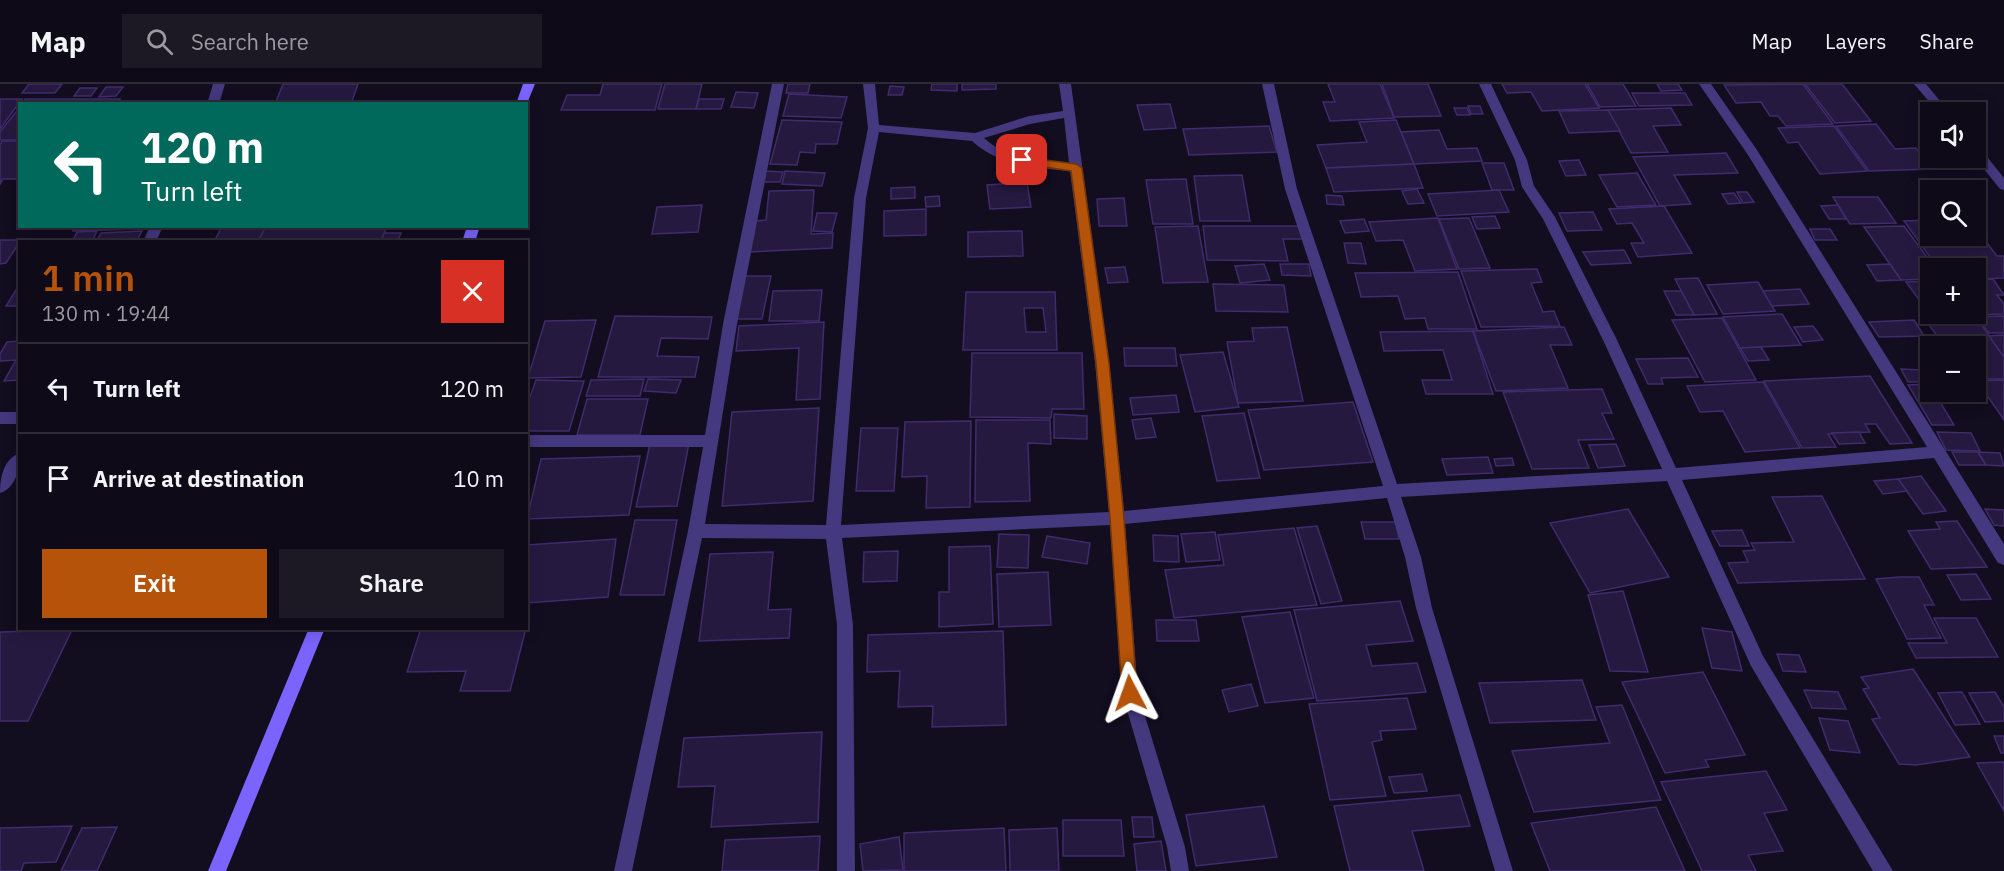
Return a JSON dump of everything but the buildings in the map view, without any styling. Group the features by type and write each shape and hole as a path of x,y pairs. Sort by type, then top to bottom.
{"street":[{"path":"214,102 219,84"},
{"path":"523,102 529,84"},
{"path":"623,871 696,531 730,324 778,84"},
{"path":"846,871 845,625 833,532 860,198 874,128 869,84"},
{"path":"1065,84 1102,363 1117,518 1130,693 1176,847 1180,871"},
{"path":"1268,84 1291,189 1413,556 1424,608 1504,871"},
{"path":"1485,84 1521,160 1528,187 1549,217 1610,340 1757,661 1884,871"},
{"path":"1705,84 1753,153 2004,558"},
{"path":"1920,84 1935,102"},
{"path":"874,128 975,137 1029,120 1068,114"},
{"path":"975,137 985,149 1004,158 1076,168"},
{"path":"1986,164 2004,186"},
{"path":"0,418 18,418"},
{"path":"528,441 711,441"},
{"path":"696,531 833,532 1117,518 1392,491 1671,475 1937,452"},
{"path":"0,488 18,462"},
{"path":"217,871 315,630"}],"route":[{"path":"1022,160 1076,168 1102,363 1117,518 1130,693"}]}
